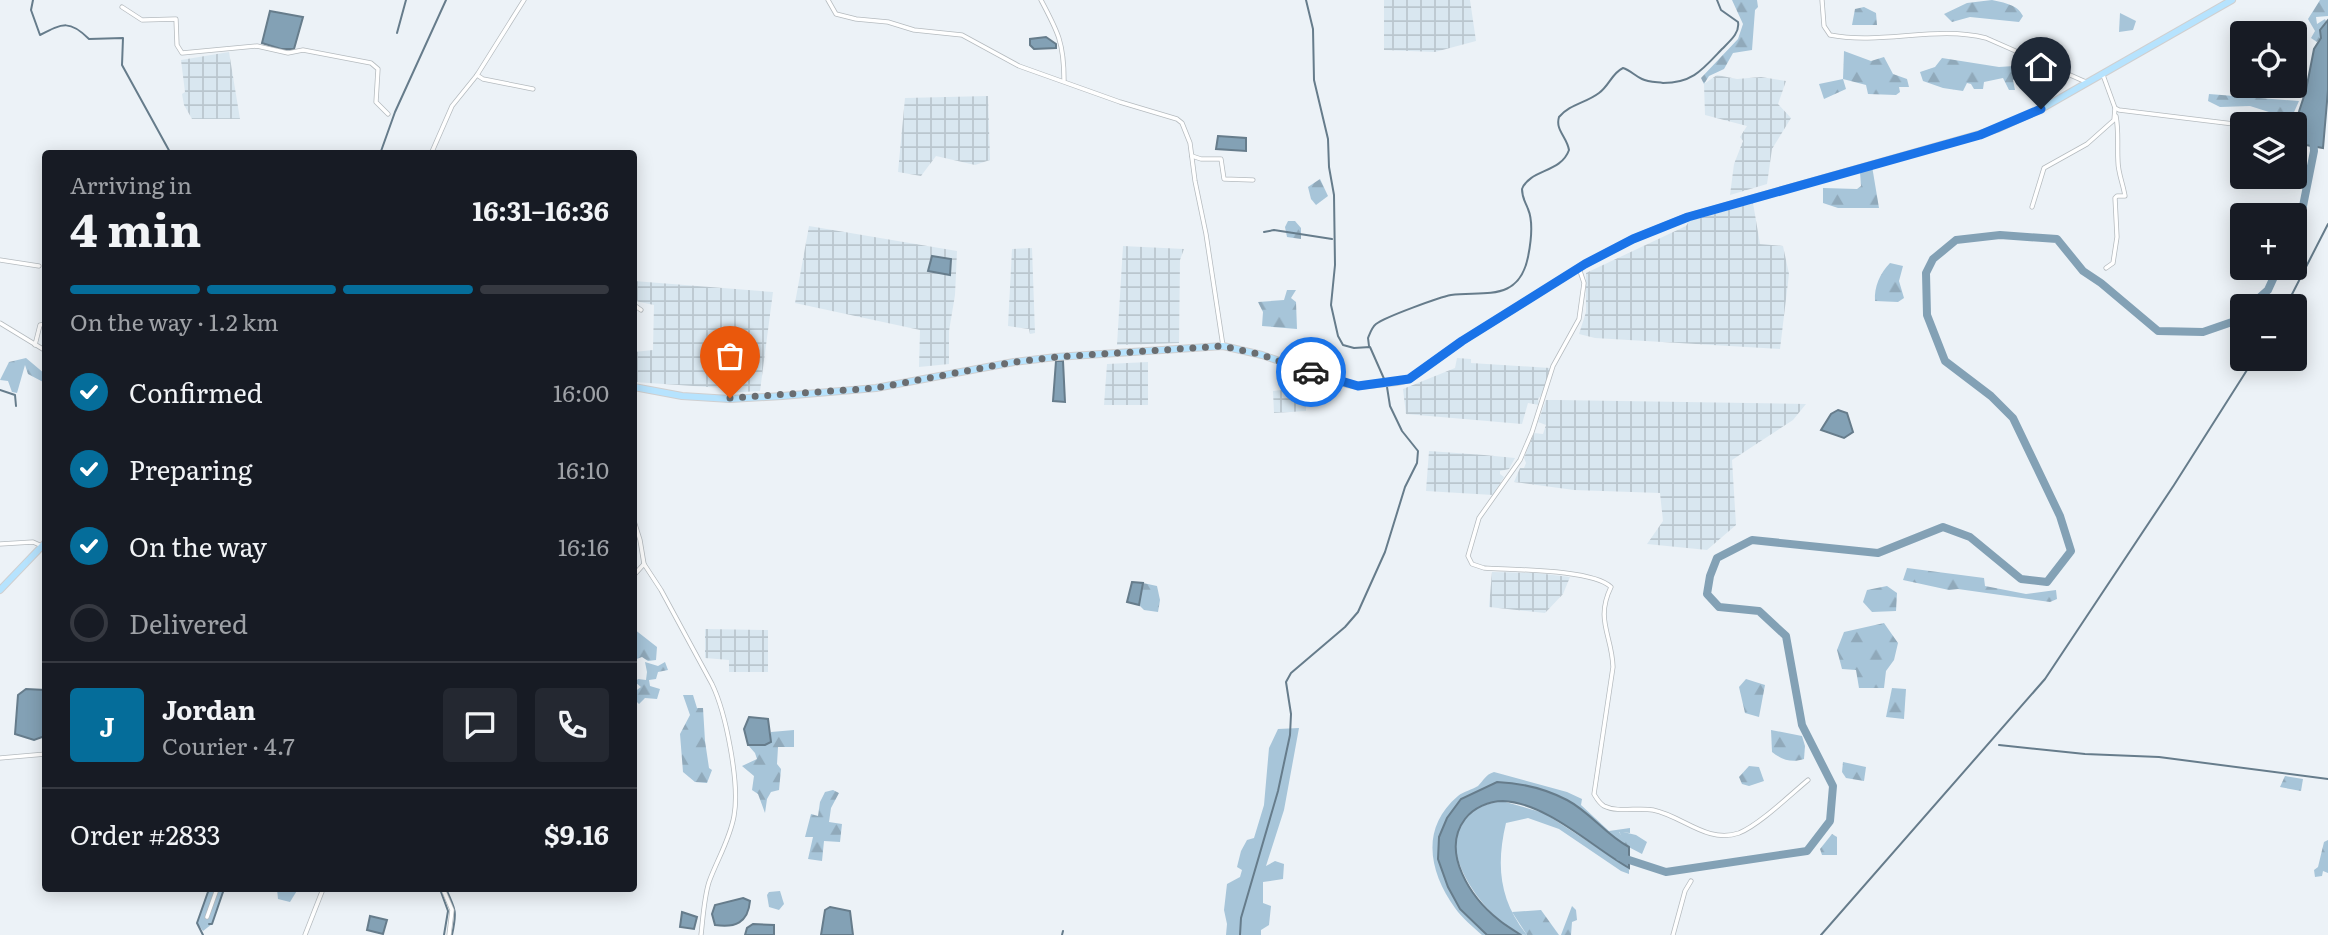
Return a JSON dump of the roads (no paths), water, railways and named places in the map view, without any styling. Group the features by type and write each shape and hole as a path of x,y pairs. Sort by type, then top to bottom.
{"main road":[{"path":"637,388 682,396 782,396 876,388 1014,362 1056,357 1223,346 1262,355 1347,384 1358,386 1397,382 1409,379 1462,341 1579,268 1633,239 1688,217 1980,135 2041,109 2232,0"},
{"path":"0,590 42,546"}],"street":[{"path":"433,150 449,113 477,75 524,0"},
{"path":"828,0 836,14 888,22 914,30 962,35 1020,66 1177,120 1191,143 1223,346"},
{"path":"1041,0 1060,36 1064,80"},
{"path":"1822,0 1824,26 1830,35 1857,39 1970,34 1986,38 2087,82"},
{"path":"122,7 142,20 176,19 177,45 182,53 257,46 288,52 303,50 372,63 378,69 376,102 388,114"},
{"path":"2102,73 2115,108 2119,135 2118,165 2124,195 2115,198 2117,237 2113,263 2106,268"},
{"path":"477,75 483,79 533,89"},
{"path":"2115,108 2127,113 2230,124"},
{"path":"2032,207 2044,167 2087,144 2115,121 2116,116"},
{"path":"1192,156 1221,159 1224,179 1253,180"},
{"path":"0,260 39,266"},
{"path":"1579,268 1584,283 1579,319 1553,366 1520,460 1479,518 1468,556 1472,564 1484,568 1577,576 1600,580 1611,587 1602,618 1612,652 1613,667 1594,794 1603,805 1653,810 1710,835 1736,834 1751,827 1808,780"},
{"path":"637,307 641,310"},
{"path":"0,323 42,349"},
{"path":"34,345 42,325"},
{"path":"637,530 644,564 712,684 719,698 726,725 733,776 734,818 709,883 701,935"},
{"path":"0,544 42,544"},
{"path":"637,572 644,564"},
{"path":"0,758 42,754"},
{"path":"1673,935 1685,891 1691,881"},
{"path":"207,917 217,892"},
{"path":"305,935 322,892"},
{"path":"444,892 452,911 449,935"}],"waterway":[{"path":"33,0 31,10 40,35 66,25 77,29 89,39 123,38 122,65 169,150"},
{"path":"397,33 406,0"},
{"path":"381,150 395,112 446,0"},
{"path":"1306,0 1313,29 1314,80 1328,139 1334,195 1335,265 1331,305 1338,336 1343,345 1354,348 1370,347 1385,381"},
{"path":"1369,346 1368,338 1373,327 1390,317 1451,295 1499,291 1509,288 1517,281 1524,271 1531,233 1530,214 1522,189 1532,178 1559,163 1569,150 1560,130 1559,117 1568,109 1599,93 1623,68 1644,80 1663,83 1697,74 1731,40 1737,30 1738,22 1721,10 1717,0"},
{"path":"2304,203 2314,151 2313,137"},
{"path":"2292,294 2328,224"},
{"path":"1264,232 1274,230 1332,239"},
{"path":"1620,857 1666,872 1807,851 1830,821 1833,786 1802,725 1786,636 1759,611 1719,607 1707,594 1717,558 1752,540 1878,553 1943,527 1970,537 2021,579 2047,582 2071,551 2060,516 2013,418 1991,396 1945,361 1927,315 1926,273 1933,259 1956,240 2000,235 2057,239 2083,271 2158,331 2203,332 2230,323"},
{"path":"2264,294 2273,280"},
{"path":"1821,935 2045,679 2246,371"},
{"path":"1240,935 1241,918 1278,791 1290,735 1291,714 1286,682 1291,673 1345,627 1358,612 1385,552 1405,487 1417,463 1418,451 1402,431 1390,406 1387,387"},
{"path":"0,390 15,395 16,406"},
{"path":"1999,745 2085,754 2159,757 2328,779"},
{"path":"203,935 197,923 208,892"},
{"path":"209,924 212,924 223,892"},
{"path":"441,892 448,911 444,935"},
{"path":"447,892 455,911 452,935"},
{"path":"1062,935 1063,931"}]}
